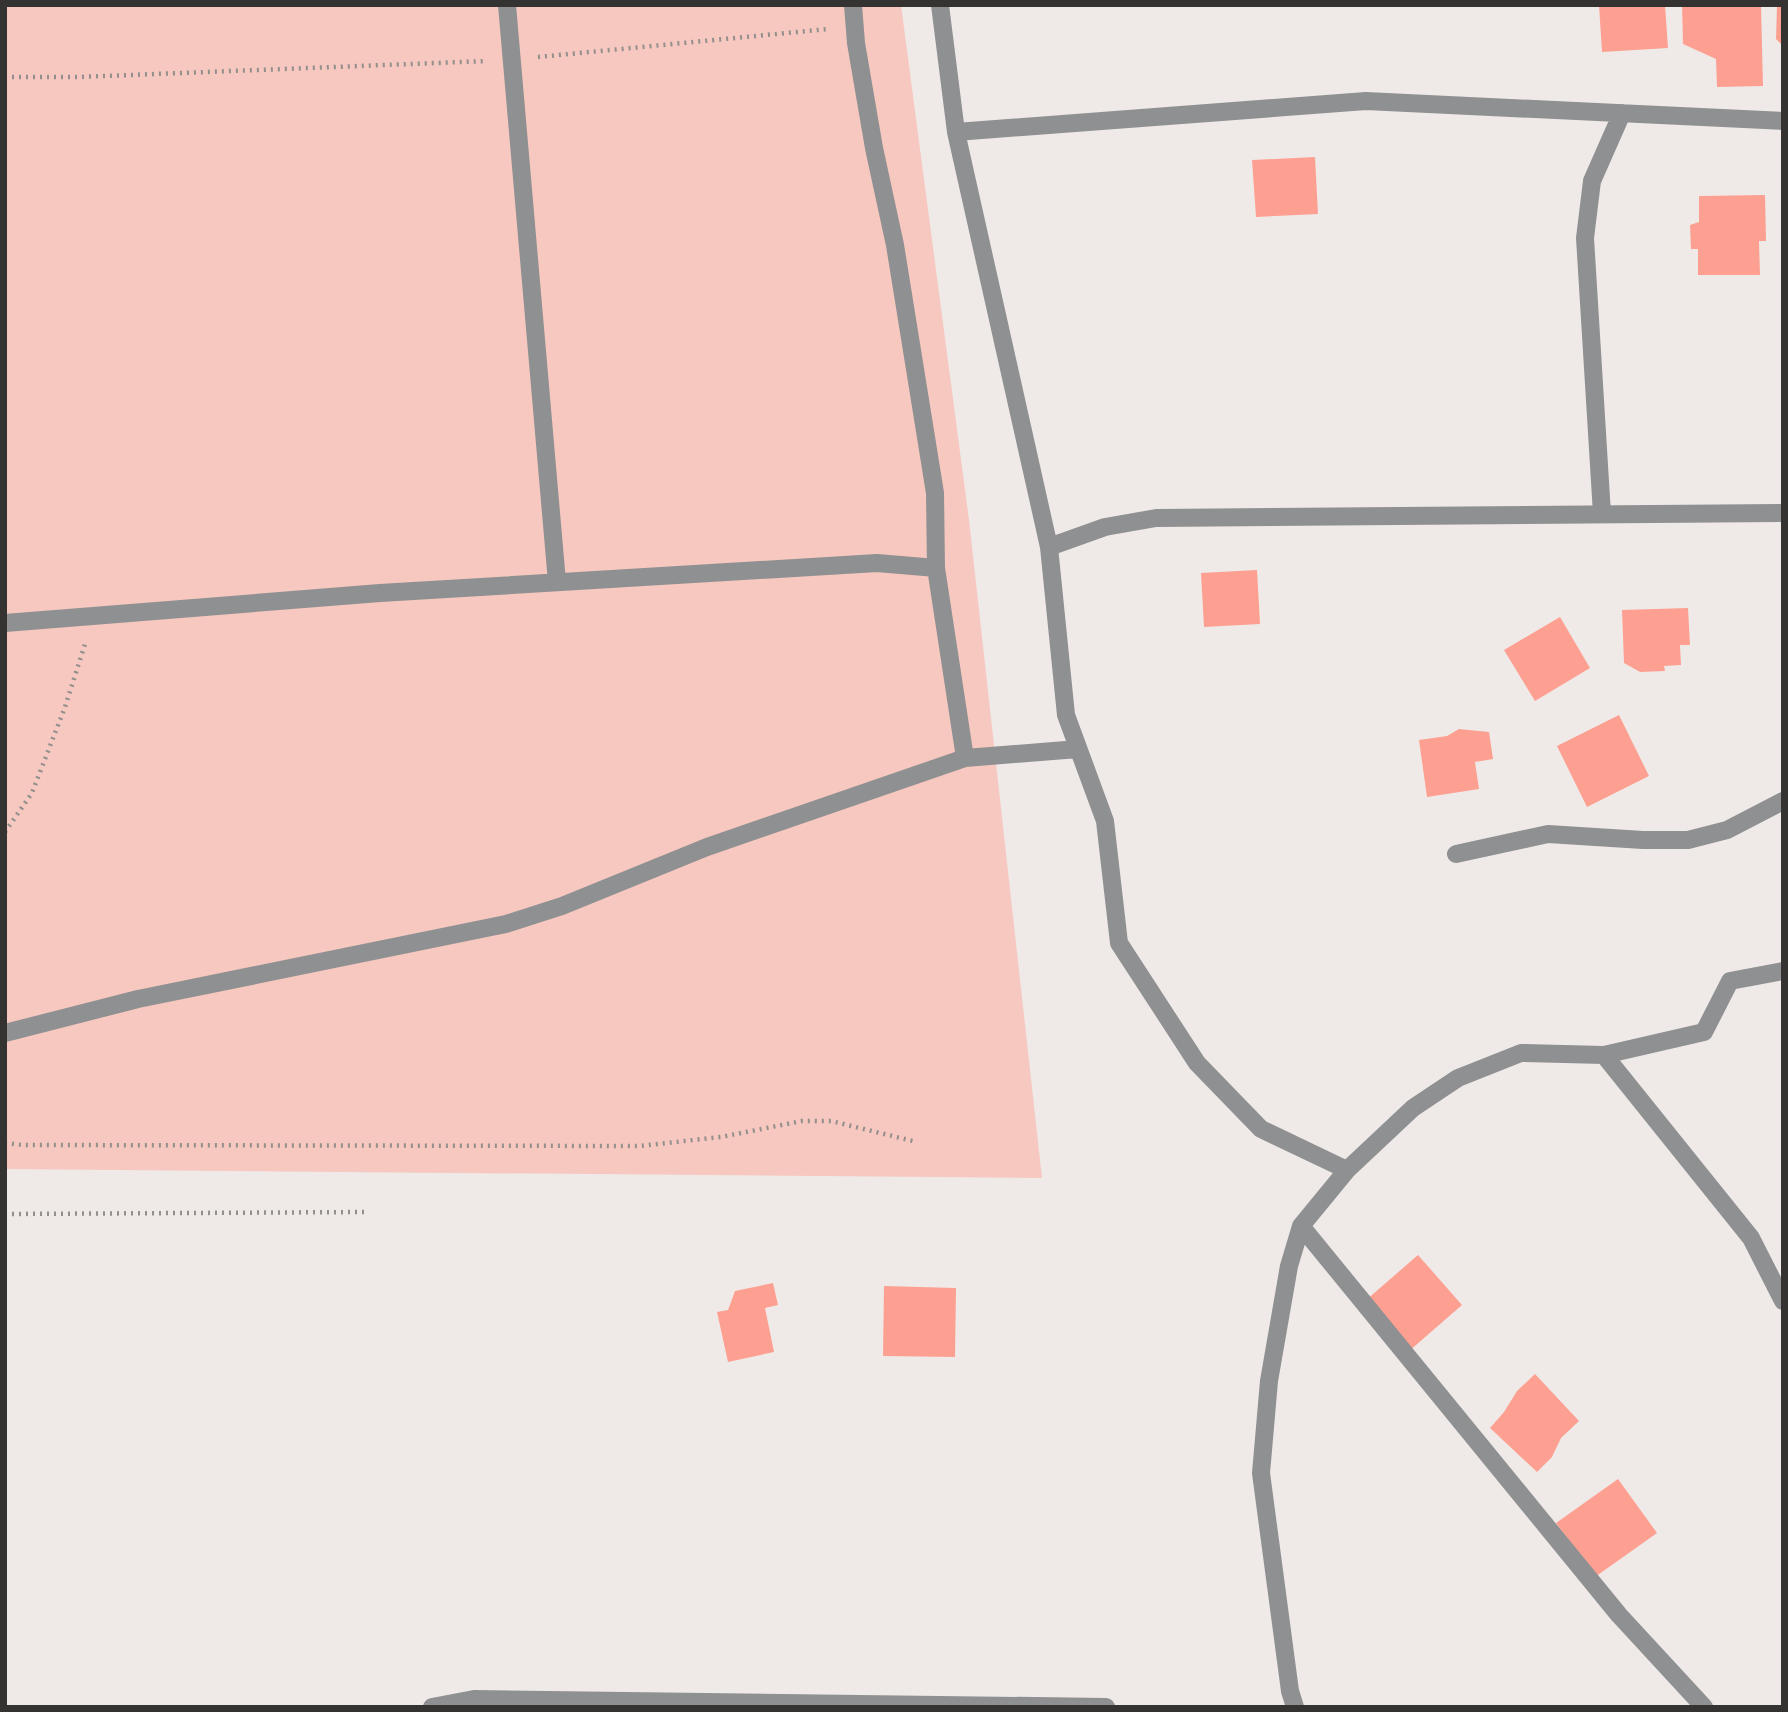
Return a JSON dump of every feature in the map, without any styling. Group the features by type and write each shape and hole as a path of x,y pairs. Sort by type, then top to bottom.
{"street":[{"path":"507,5 557,582"},
{"path":"853,5 874,148 895,245 935,493 936,568 965,758"},
{"path":"940,5 956,132 1049,547 1066,715 1105,821 1119,943 1197,1063 1261,1129 1347,1170"},
{"path":"956,132 1366,102 1783,121"},
{"path":"1602,514 1585,238 1592,181 1622,113"},
{"path":"1049,547 1105,527 1156,518 1783,513"},
{"path":"5,623 380,593 877,563 936,568"},
{"path":"5,1033 151,996 506,924 562,906 707,846 965,758 1078,749"},
{"path":"1456,854 1548,834 1688,840 1727,830 1783,801"},
{"path":"1295,1707 1290,1691 1261,1473 1269,1381 1289,1266 1301,1226 1347,1170 1413,1108 1458,1079 1521,1053 1604,1055 1704,1032 1730,981 1783,971"},
{"path":"1604,1055 1751,1238 1783,1301"},
{"path":"1301,1226 1619,1615 1704,1707"},
{"path":"432,1707 474,1699 1106,1707"}],"path":[{"path":"5,77 79,77 511,60 855,26"},
{"path":"5,832 32,793 65,707 94,616"},
{"path":"5,1143 22,1146 639,1146 721,1137 802,1121 831,1121 917,1142"},
{"path":"5,1214 367,1212"}],"shaded area":[{"path":"5,5 901,5 969,520 1042,1178 5,1169"}],"building":[{"path":"1599,5 1665,5 1668,48 1602,52"},
{"path":"1682,5 1761,5 1763,86 1717,87 1716,59 1683,44"},
{"path":"1777,5 1783,5 1783,46 1776,39"},
{"path":"1315,157 1318,214 1256,217 1252,160"},
{"path":"1765,195 1766,241 1759,241 1760,275 1698,275 1698,249 1691,249 1690,225 1699,222 1699,196"},
{"path":"1257,570 1260,624 1204,627 1201,573"},
{"path":"1688,608 1690,645 1680,645 1681,665 1664,666 1665,671 1640,672 1624,663 1622,610"},
{"path":"1560,617 1590,668 1535,701 1504,650"},
{"path":"1619,715 1649,776 1587,807 1557,746"},
{"path":"1459,729 1489,732 1493,759 1475,762 1479,789 1427,797 1419,740 1447,736"},
{"path":"1418,1255 1462,1305 1408,1352 1365,1301"},
{"path":"773,1283 778,1305 765,1308 774,1352 728,1362 717,1312 728,1310 735,1291"},
{"path":"884,1286 956,1288 955,1357 883,1356"},
{"path":"1535,1374 1579,1421 1561,1438 1552,1457 1537,1472 1490,1428 1517,1391"},
{"path":"1618,1479 1657,1533 1595,1577 1556,1523"}]}
